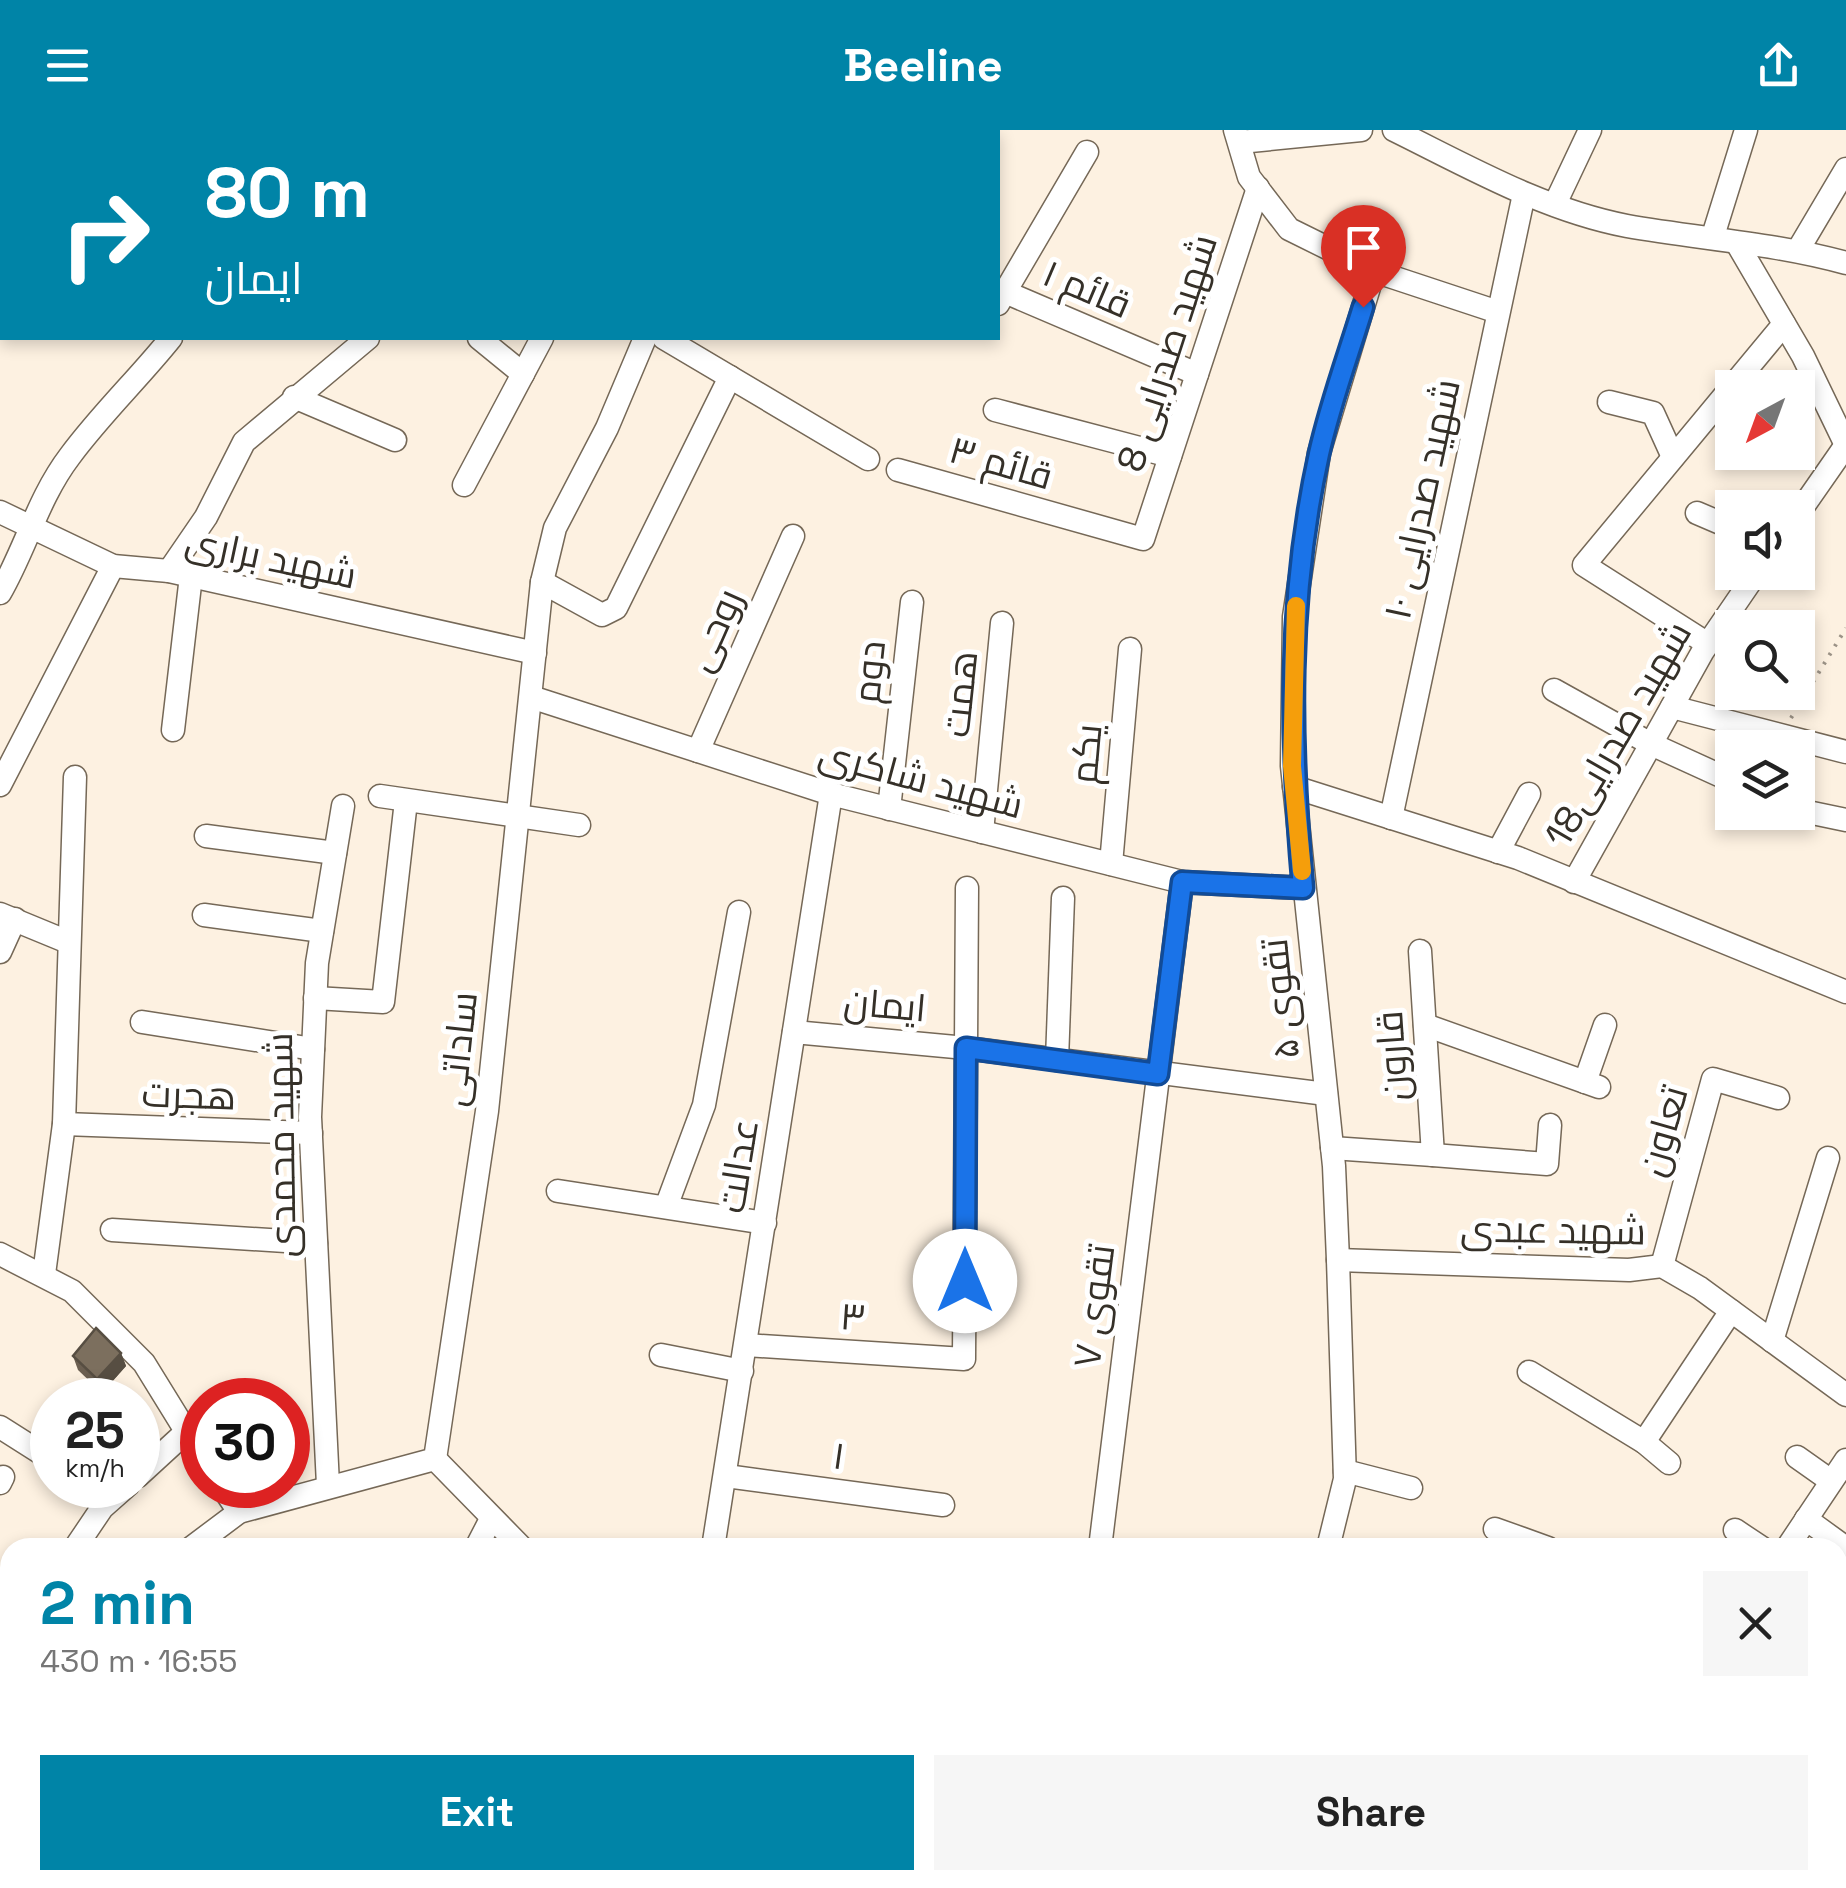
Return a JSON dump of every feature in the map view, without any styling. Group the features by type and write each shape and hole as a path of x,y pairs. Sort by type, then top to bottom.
{"street":[{"path":"1362,130 1237,136 1249,177 1288,229 1374,271 1498,312"},
{"path":"1394,130 1524,194 1626,226 1713,236 1738,245 1798,250 1846,263"},
{"path":"1555,204 1590,130"},
{"path":"1713,236 1746,130"},
{"path":"1001,298 1087,152"},
{"path":"1798,250 1846,169"},
{"name":"شهید صدرایی 8","path":"1143,539 1258,188"},
{"name":"شهید صدرایی ۱۰","path":"1391,818 1524,194"},
{"path":"1738,245 1846,445 1815,490"},
{"name":"تقوی ۵","path":"1330,1538 1344,1471 1338,1260 1332,1148 1294,788 1294,617 1319,454 1374,271"},
{"name":"قائم ۱","path":"1001,298 1197,374"},
{"path":"1708,644 1584,565 1784,324"},
{"path":"0,593 21,556 28,526 70,456 169,340"},
{"path":"174,730 180,573 206,518 244,442 365,340"},
{"path":"480,340 523,374"},
{"path":"464,485 541,340"},
{"name":"ساداتی","path":"435,1455 487,1111 542,582 555,528 607,428 644,340"},
{"path":"667,340 868,458"},
{"path":"542,582 602,615 616,608 730,377"},
{"path":"294,397 395,440"},
{"path":"1610,402 1653,413 1673,457"},
{"path":"995,410 1170,456"},
{"name":"قائم ۳","path":"898,470 1143,539"},
{"name":"شهید براری","path":"0,512 113,566 180,573 534,653"},
{"path":"1698,513 1715,520"},
{"name":"روحی","path":"698,752 793,536"},
{"path":"0,784 113,566"},
{"name":"شهید صدرایی18","path":"1574,882 1708,644 1745,590"},
{"name":"دوم","path":"889,809 912,602"},
{"name":"همت","path":"982,832 1002,623"},
{"name":"یکم","path":"1111,864 1130,649"},
{"path":"1554,690 1651,744 1715,773"},
{"name":"شهید شاکری","path":"531,697 831,794 1182,882 1303,888"},
{"path":"1672,707 1761,730"},
{"path":"1815,744 1846,752"},
{"path":"44,1274 64,1124 75,777"},
{"path":"1294,788 1498,852 1846,992"},
{"name":"عدالت","path":"715,1538 831,794"},
{"path":"1498,852 1528,794"},
{"path":"380,796 579,825"},
{"path":"315,998 384,1002 406,801"},
{"name":"شهید محمدی","path":"328,1485 311,1134 315,998 343,806"},
{"path":"1815,814 1846,820"},
{"path":"206,836 335,854"},
{"name":"تقوی ۷","path":"1101,1538 1182,882"},
{"name":"۳","path":"746,1345 964,1359 967,888"},
{"path":"1057,1060 1063,898"},
{"path":"666,1207 704,1105 739,912"},
{"path":"204,914 322,931"},
{"path":"0,952 7,916 68,942"},
{"name":"قارون","path":"1420,952 1433,1156"},
{"path":"142,1022 313,1049"},
{"path":"1425,1026 1592,1085 1605,1024"},
{"name":"ایمان","path":"794,1032 966,1048 1326,1094"},
{"name":"تعاون","path":"1662,1266 1713,1079 1778,1098"},
{"name":"هجرت","path":"64,1124 311,1134"},
{"name":"قارون","path":"1332,1148 1547,1164 1550,1125"},
{"path":"1772,1341 1828,1158"},
{"path":"558,1191 765,1223"},
{"path":"112,1230 316,1243"},
{"path":"0,1254 72,1292 144,1363 180,1422"},
{"name":"شهید عبدی","path":"1338,1260 1629,1270 1662,1266 1732,1311 1846,1395"},
{"path":"1644,1442 1732,1311"},
{"path":"662,1356 742,1371"},
{"path":"1529,1372 1644,1442 1669,1463"},
{"path":"0,1427 30,1446"},
{"path":"160,1456 180,1438"},
{"path":"204,1538 239,1512 435,1455 511,1538"},
{"path":"1797,1457 1832,1481"},
{"path":"1794,1538 1846,1460"},
{"path":"1344,1471 1411,1488"},
{"name":"۱","path":"726,1476 943,1505"},
{"path":"83,1538 108,1508"},
{"path":"236,1508 239,1512"},
{"path":"481,1538 491,1519"},
{"path":"1806,1519 1832,1538"},
{"path":"1495,1528 1522,1538"},
{"path":"1735,1530 1747,1538"}],"path":[{"path":"1783,730 1846,628"}],"building":[{"path":"96,1328 121,1353 98,1378 73,1356"}],"slow traffic":[{"path":"1296,606 1292,766 1302,871"}],"route":[{"path":"965,1281 966,1048 1158,1074 1182,882 1303,888 1292,766 1294,617 1319,454 1363,307"}]}
